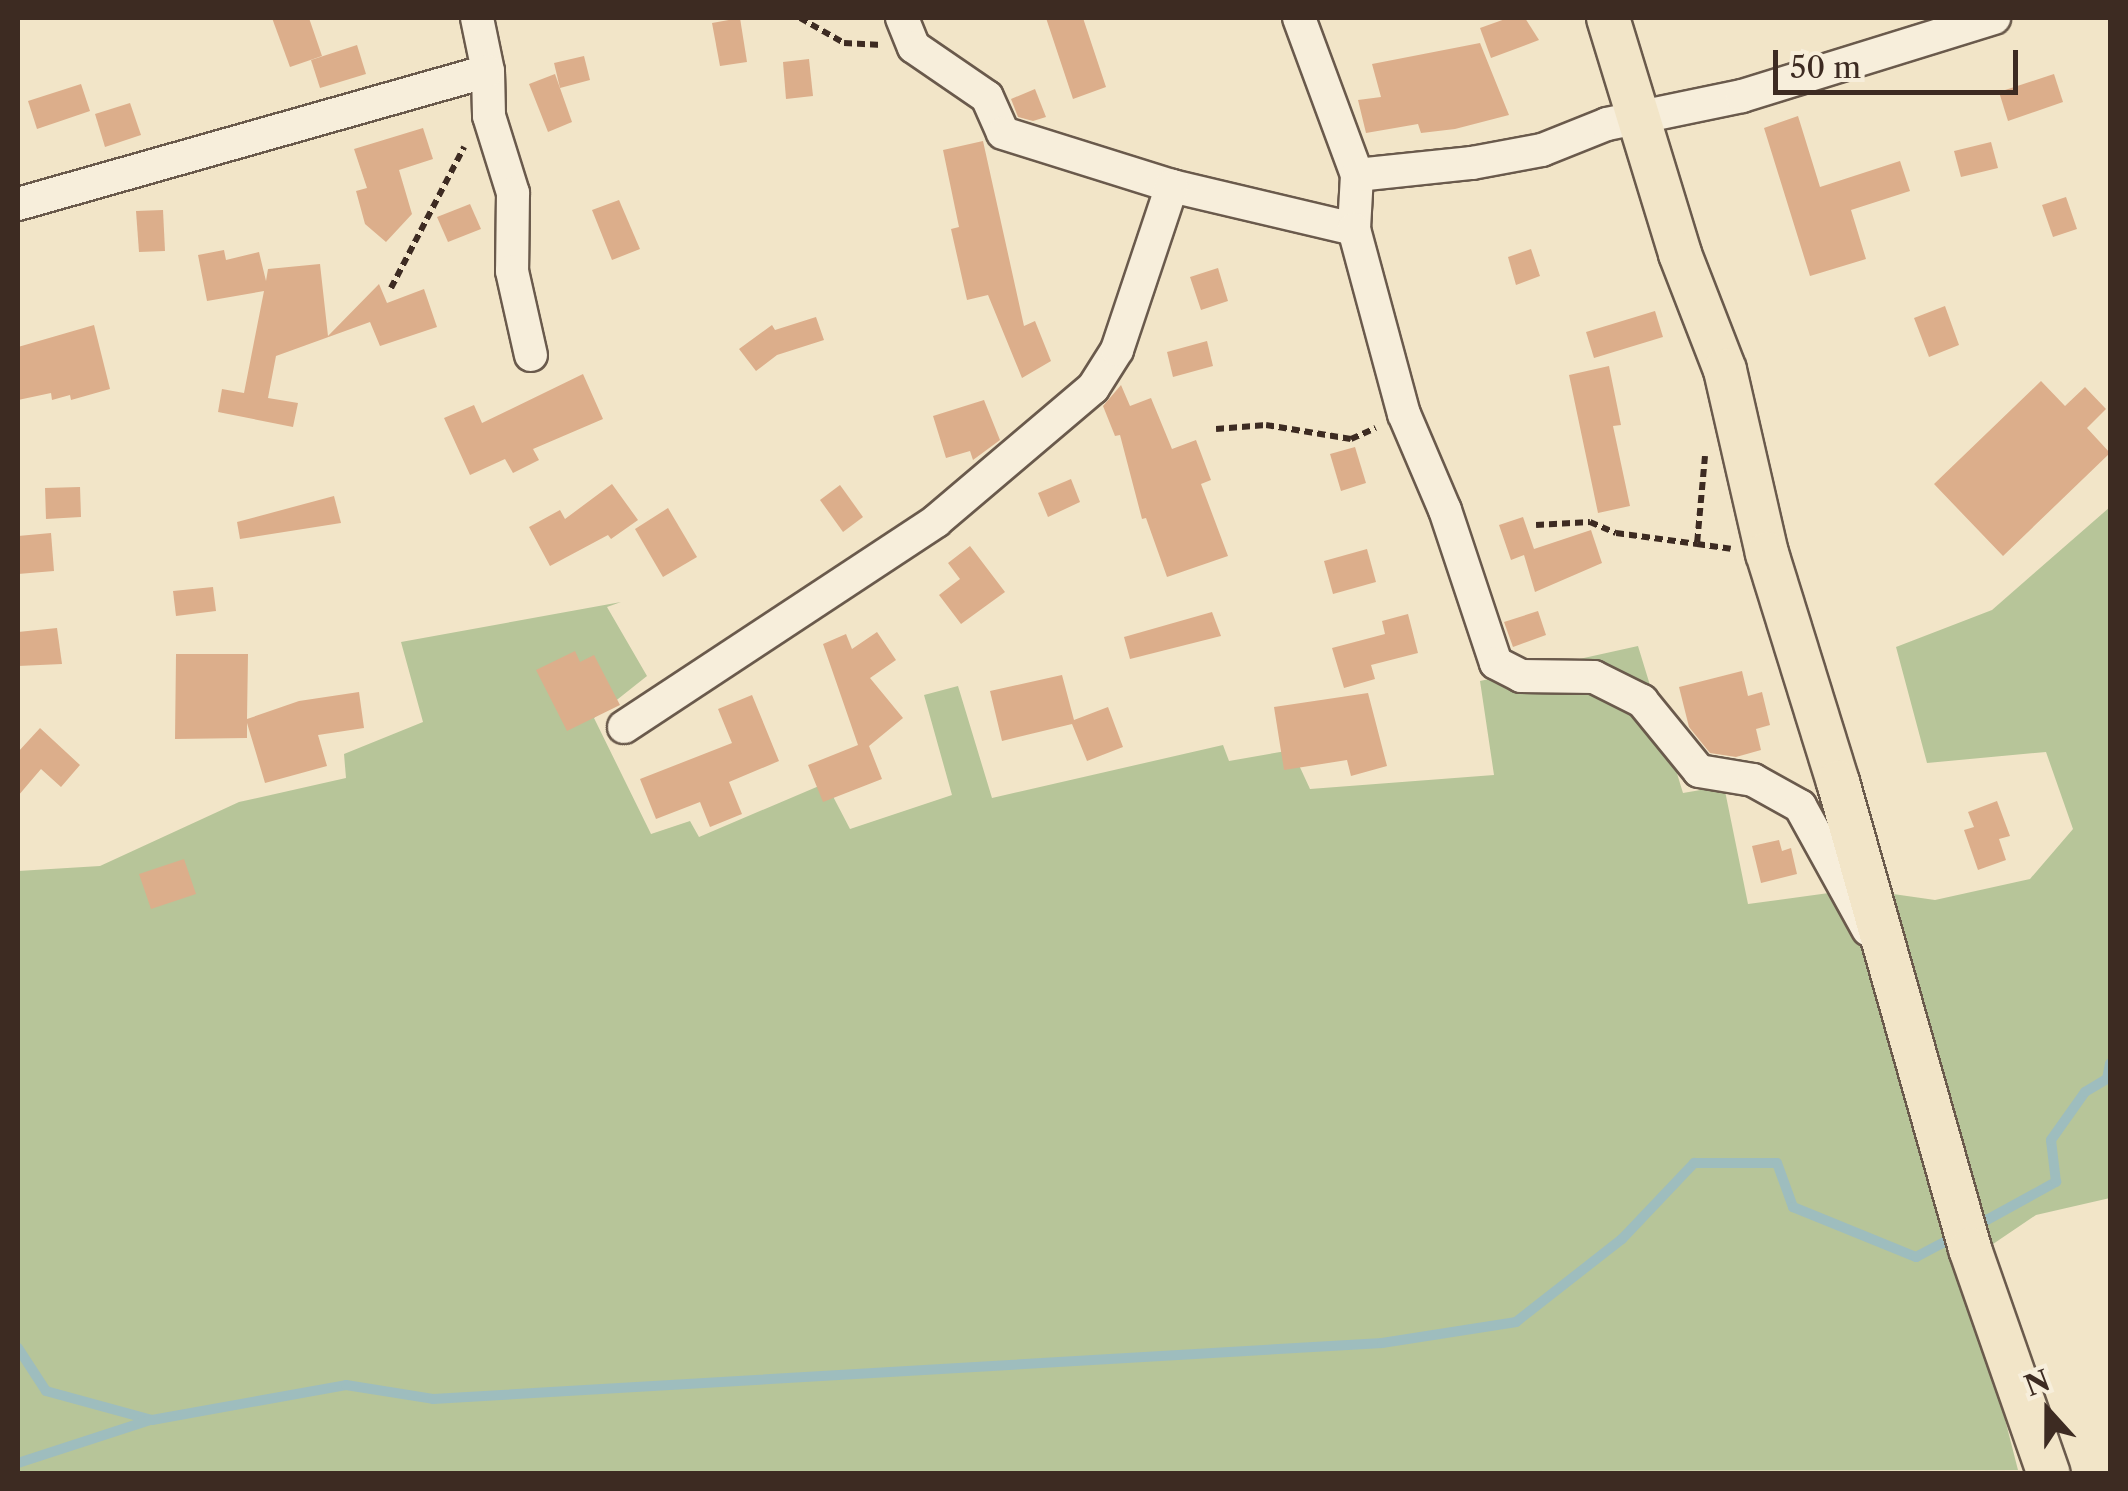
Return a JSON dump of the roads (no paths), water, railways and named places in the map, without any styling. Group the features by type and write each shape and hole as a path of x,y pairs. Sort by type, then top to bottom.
{"main road":[{"path":"1608,18 1680,254 1726,370 1767,553 1838,782 1884,956 1965,1231 2049,1474"}],"street":[{"path":"476,18 489,84 490,116 513,193 511,256 532,355"},
{"path":"1299,18 1357,174 1354,229 1404,414 1445,510 1492,655 1501,669 1521,676 1594,677 1642,701 1699,772 1753,780 1800,806 1884,956"},
{"path":"1357,174 1472,164 1542,150 1607,124 1742,96 1994,18"},
{"path":"908,32 987,97 1003,134 1172,186 1354,229"},
{"path":"18,204 489,84"},
{"path":"624,727 936,520 1092,388 1117,350 1172,186"}],"waterway":[{"path":"1974,1227 2056,1182 2051,1140 2085,1092 2107,1079 2110,1063"},
{"path":"18,1348 46,1391 152,1420 346,1385 433,1399 1382,1343 1516,1322 1622,1239 1694,1163 1777,1163 1793,1207 1916,1257 1954,1237"},
{"path":"18,1463 150,1420"}]}
